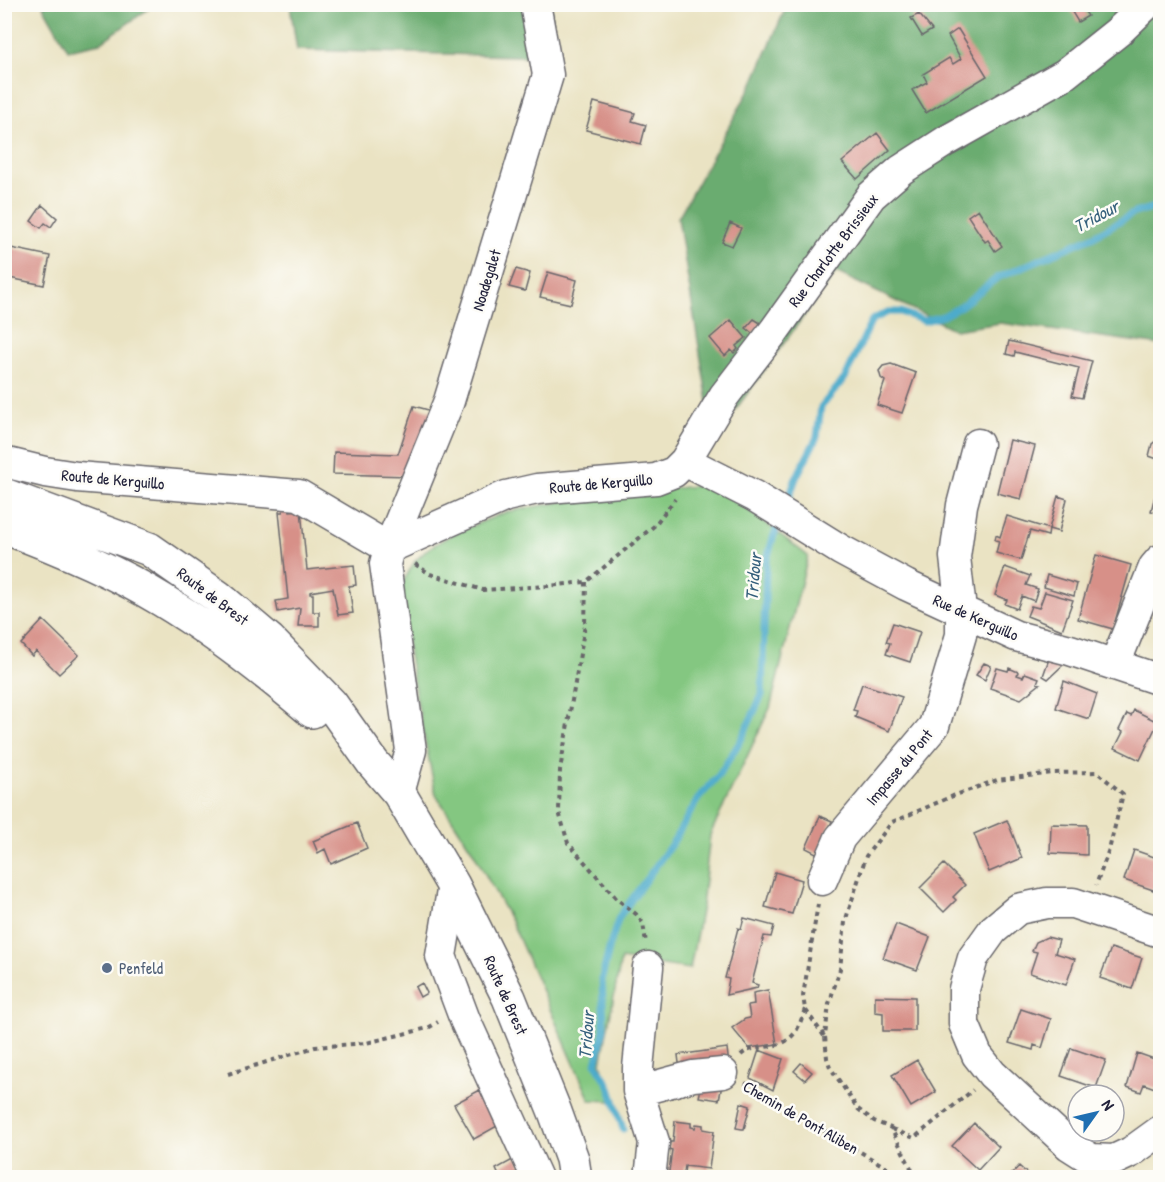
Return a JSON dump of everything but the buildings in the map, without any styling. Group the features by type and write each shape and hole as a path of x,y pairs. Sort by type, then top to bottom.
{"main road":[{"name":"Route de Brest","path":"4,495 149,549 218,597 269,640 331,704 373,763 399,793 453,885 509,998 555,1112 572,1159 575,1178"},
{"name":"Route de Brest","path":"4,527 62,548 162,599 260,667 373,763"}],"street":[{"name":"Noadegalet","path":"389,548 449,401 548,75 535,4"},
{"name":"Rue Charlotte Brissieux","path":"689,463 724,396 871,196 901,170 946,141 1065,74 1119,31 1147,4"},
{"name":"Impasse du Pont","path":"822,880 840,838 934,726 961,635 961,610 955,557 962,505 978,444"},
{"name":"Route de Kerguillo","path":"4,462 77,477 299,495 389,548 506,496 537,489 656,479 689,463"},
{"name":"Rue de Kerguillo","path":"689,463 754,496 841,550 906,585 1016,636 1115,663 1161,680"},
{"path":"389,548 385,564 411,750 399,793"},
{"path":"1115,663 1154,567 1161,560"},
{"path":"453,885 441,956 462,1012 537,1178"},
{"path":"1161,932 1073,903 1056,903 1018,909 993,930 973,958 964,989 964,1024 977,1055 992,1074 1069,1145 1091,1159 1114,1160 1136,1149 1161,1131"},
{"path":"648,967 638,1068 638,1091 654,1142 650,1178"},
{"name":"Chemin de Pont Aliben","path":"638,1091 693,1076 723,1073"}],"path":[{"path":"389,548 430,574 483,590 586,582 654,526 680,491 689,463"},
{"path":"586,582 585,625 560,770 559,812 568,843 617,899 636,914"},
{"path":"992,1074 914,1138 874,1121 858,1109 830,1067 825,1036 830,1004 840,969 845,922 866,856 892,822 997,780 1053,773 1097,772 1122,794 1109,850 1088,908"},
{"path":"822,880 802,996 805,1009 825,1036"},
{"path":"723,1073 746,1051 777,1046 794,1035 805,1009"},
{"path":"228,1074 315,1047 366,1043 428,1028 447,1017 462,1012"},
{"name":"Chemin de Pont Aliben","path":"723,1073 755,1088 904,1178"},
{"path":"891,1128 916,1178"}],"green space":[{"path":"154,5 100,43 68,50 43,6"},
{"path":"290,5 550,5 557,57 297,50"},
{"path":"787,5 1160,5 1160,345 1000,323 955,330 836,272 714,439 678,218 753,83"},
{"path":"695,486 723,490 808,556 770,708 710,835 702,906 690,969 621,959 601,1063 612,1101 590,1100 512,923 472,850 436,795 401,606 403,582 415,561 429,548 453,534 506,512 576,499"}],"waterway":[{"name":"Tridour","path":"786,506 796,478 817,437 821,407 845,378 872,320 888,312 901,312 924,321 943,316 961,306 997,278 1092,237 1134,213 1160,206"},
{"name":"Tridour","path":"623,1129 609,1085 596,1064 604,1029 602,978 610,945 619,917 673,842 698,799 719,775 741,740 762,695 766,563 780,519"}],"place":[{"name":"Penfeld","path":"107,968"}]}
